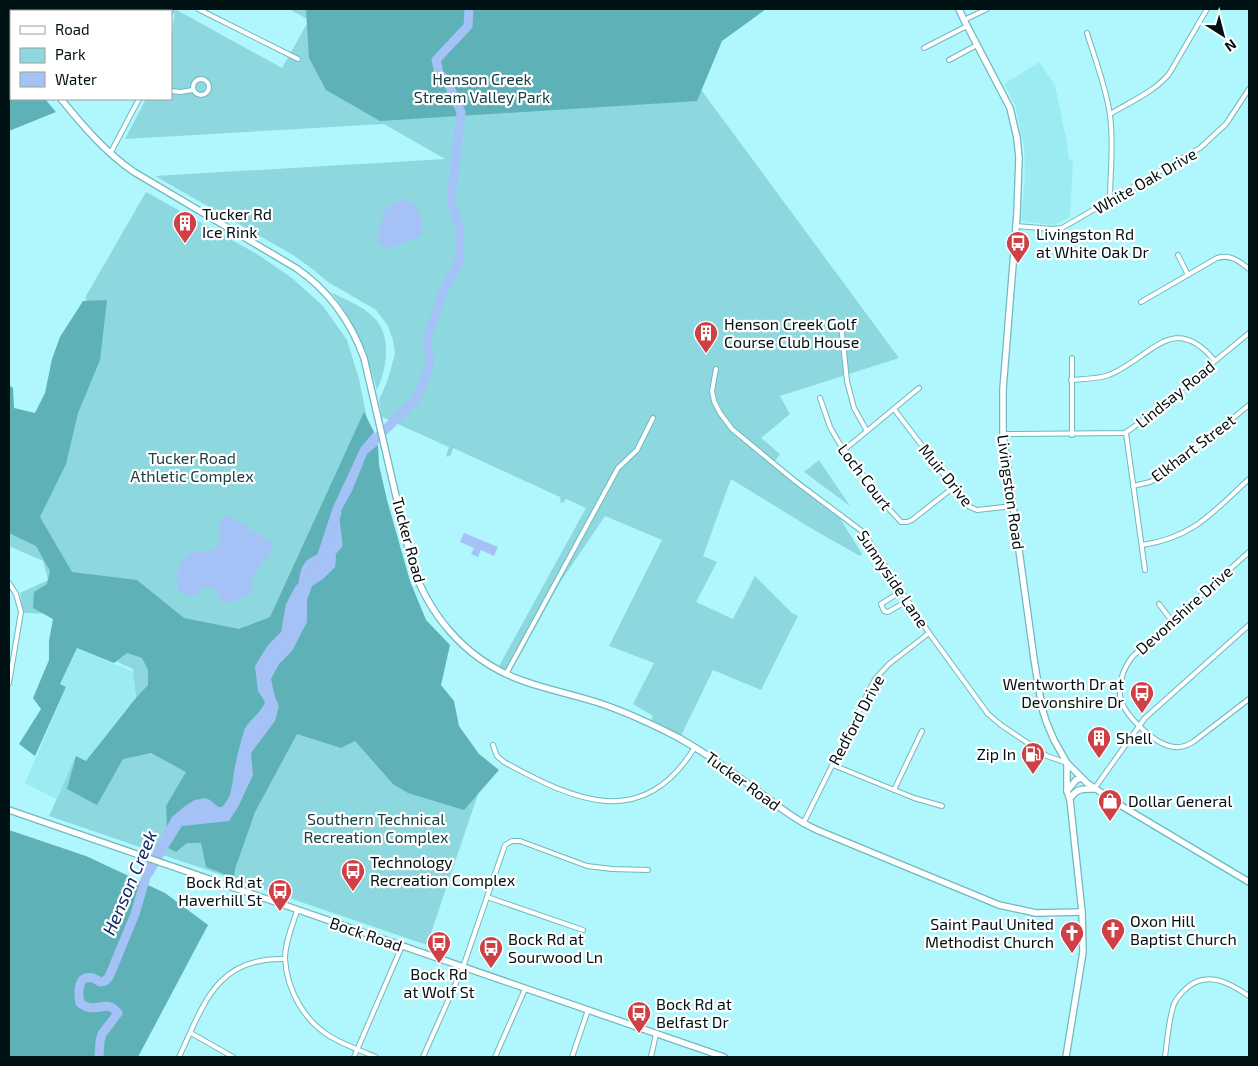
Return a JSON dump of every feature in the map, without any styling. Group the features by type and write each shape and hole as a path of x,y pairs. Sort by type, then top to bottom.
{"main road":[{"name":"Livingston Road","path":"960,9 1010,108 1019,158 1003,389 1003,434 1042,708 1054,740 1067,763 1081,778 1094,788 1249,882"},
{"name":"Tucker Road","path":"62,100 110,154 134,172 287,262 317,284 334,303 356,337 369,375 412,565 427,600 441,621 464,646 506,674 595,701 634,716 695,747 803,824 999,905 1036,913 1082,912"},
{"path":"1066,1057 1083,960 1082,912 1067,763"},
{"path":"1069,795 1076,780 1081,778"},
{"path":"1069,795 1081,788 1094,788"},
{"name":"Bock Road","path":"9,810 724,1057"}],"street":[{"path":"198,9 298,59"},
{"path":"924,48 987,9"},
{"path":"1110,114 1163,81 1207,9"},
{"path":"1087,33 1110,114 1113,154 1110,173 1110,200"},
{"path":"949,60 977,45"},
{"path":"197,80 205,80 209,84 209,92 205,95 197,94 193,90 193,84 197,80"},
{"name":"White Oak Drive","path":"1015,226 1060,228 1177,163 1207,143 1226,124 1249,89"},
{"path":"172,91 193,90"},
{"path":"110,154 138,100"},
{"path":"1178,255 1188,275"},
{"path":"1141,302 1215,259 1226,256 1236,259 1249,270"},
{"path":"841,324 847,381 854,408 867,431"},
{"name":"Lindsay Road","path":"1003,434 1072,435 1118,434 1126,432 1249,333"},
{"path":"1071,380 1096,378 1110,374 1159,344 1175,338 1199,344 1215,361"},
{"path":"1072,358 1072,435"},
{"name":"Sunnyside Lane","path":"716,369 712,395 716,406 729,425 796,481 859,528 870,540 929,633 988,714 1047,756 1067,763"},
{"path":"844,450 919,388"},
{"name":"Loch Court","path":"820,398 831,431 882,501 903,522 912,520 954,487"},
{"name":"Elkhart Street","path":"1133,486 1150,482 1166,473 1249,405"},
{"name":"Muir Drive","path":"894,409 968,506 976,510 1013,506"},
{"path":"506,674 613,477 623,463 637,450 653,418"},
{"path":"1126,432 1145,570"},
{"path":"1142,544 1167,540 1186,532 1207,517 1249,479"},
{"name":"Devonshire Drive","path":"1249,552 1133,656 1124,670 1120,689 1121,700 1126,711 1139,726 1163,743 1175,747 1185,746 1193,742 1249,699"},
{"path":"9,583 16,594 20,612 9,683"},
{"path":"902,591 881,604 884,611 888,612 907,600"},
{"path":"1159,604 1172,621"},
{"path":"1094,788 1146,716 1249,625"},
{"name":"Redford Drive","path":"803,824 875,679 888,664 929,633"},
{"path":"894,790 922,731"},
{"path":"493,745 497,756 504,762 558,789 588,800 613,802 637,799 656,790 684,765 695,747"},
{"path":"833,765 917,799 942,806"},
{"path":"423,1057 463,967 503,848 512,841 592,867 648,870"},
{"path":"487,897 583,930"},
{"path":"297,911 289,935 285,959 291,988 306,1015 326,1034 376,1057"},
{"path":"354,1057 402,946"},
{"path":"179,1057 210,994 229,974 252,962 266,959 285,959"},
{"path":"1165,1057 1174,1005 1181,993 1189,986 1201,980 1214,979 1225,982 1249,996"},
{"path":"495,1057 526,989"},
{"path":"572,1057 588,1010"},
{"path":"190,1033 233,1057"},
{"path":"651,1057 656,1034"}],"shaded area":[{"path":"1039,62 1055,85 1069,159 1073,161 1070,217 1054,225 1021,221 1025,178 1024,147 1015,105 1004,84"},
{"path":"77,648 134,672 135,699 86,761 76,757 56,799 25,783 66,688 60,684"}],"green space":[{"name":"Henson Creek Stream Valley Park","path":"175,9 282,68 309,20 289,9 727,9 674,53 899,358 780,396 790,414 761,438 780,454 775,461 833,507 862,554 860,556 731,479 703,556 717,562 696,602 733,619 755,576 792,613 798,616 761,690 713,670 679,740 650,724 653,716 633,704 654,663 609,646 662,540 605,516 561,581 511,672 499,666 586,508 566,499 561,503 560,497 453,448 451,455 448,457 446,456 449,447 382,417 379,400 387,382 395,354 388,326 376,310 328,282 293,255 155,176 445,159 384,124 125,139 145,100 172,100 172,34"},
{"name":"Henson Creek Stream Valley Park","path":"306,9 766,9 722,41 697,101 380,121 326,90 309,58"},
{"path":"9,55 10,100 46,100 56,112 9,131"},
{"path":"146,192 257,254 292,278 323,306 347,340 359,379 368,423 337,558 487,767 427,945 49,816 75,758 85,762 136,699 133,669 84,647 58,614 23,613 20,593 48,580 43,561 9,546 9,505 85,315 86,296"},
{"path":"331,292 365,310 377,321 382,330 385,339 386,360 377,390 359,339 347,315"},
{"path":"107,300 100,360 78,413 66,464 40,517 72,572 137,580 184,618 239,629 270,617 364,412 378,445 379,465 387,500 410,581 426,620 450,645 441,685 454,701 459,726 479,754 499,770 464,810 408,793 393,784 355,741 341,748 297,734 255,812 235,869 234,878 206,867 201,843 187,843 176,852 168,848 166,806 186,772 151,753 123,759 97,805 67,789 76,756 86,761 148,685 148,670 142,658 127,653 114,663 77,648 60,684 66,687 35,756 19,744 41,709 33,698 49,660 49,641 53,619 33,608 34,592 47,584 50,571 36,546 9,533 9,385 13,388 14,408 35,413 45,393 52,359 60,337 83,301"},
{"path":"819,460 850,506 804,472"},
{"path":"9,830 86,856 165,893 208,925 138,1057 9,1057"}],"water":[{"path":"403,199 413,203 419,211 423,232 419,238 390,248 382,246 377,239 384,212 393,203"},
{"path":"374,432 378,445 367,454 352,491 338,516 334,530 335,567 323,579 312,586 307,600 307,622 292,651 279,664 271,679 279,706 275,721 251,753 253,775 238,807 229,821 182,826 153,875 142,872 172,817 185,806 195,800 205,798 218,807 222,807 226,803 232,786 244,731 265,702 258,691 255,666 268,645 281,632 286,604 295,587 314,565 333,507 361,447"},
{"path":"228,515 270,541 274,548 252,579 252,592 249,596 226,603 220,599 214,589 209,587 192,596 179,592 177,577 180,563 192,551 211,551 218,546 220,536 218,527"},
{"path":"464,533 498,547 494,556 481,550 478,557 471,554 474,548 460,542"}],"waterway":[{"name":"Henson Creek","path":"368,447 417,398 430,365 427,338 444,289 459,263 460,229 451,200 461,112 448,83 439,73 436,60 468,26 469,9"},
{"name":"Henson Creek","path":"303,589 306,569 310,564 332,551 338,545 335,518 337,513"},
{"name":"Henson Creek","path":"99,1057 102,1034 118,1013 109,1007 91,1008 80,1003 80,985 85,978 91,978 100,982 105,981 109,977 135,914 146,877 154,863"}],"place":[{"name":"Tucker Rd Ice Rink","path":"185,244"},
{"name":"Livingston Rd at White Oak Dr","path":"1018,264"},
{"name":"Henson Creek Golf Course Club House","path":"706,354"},
{"name":"Wentworth Dr at Devonshire Dr","path":"1142,714"},
{"name":"Shell","path":"1099,759"},
{"name":"Zip In","path":"1033,775"},
{"name":"Dollar General","path":"1110,822"},
{"name":"Technology Recreation Complex","path":"353,892"},
{"name":"Bock Rd at Haverhill St","path":"280,912"},
{"name":"Oxon Hill Baptist Church","path":"1113,951"},
{"name":"Saint Paul United Methodist Church","path":"1072,954"},
{"name":"Bock Rd at Wolf St","path":"439,964"},
{"name":"Bock Rd at Sourwood Ln","path":"491,969"},
{"name":"Bock Rd at Belfast Dr","path":"639,1034"}],"park label":[{"name":"Tucker Road Athletic Complex","path":"192,467"},
{"name":"Southern Technical Recreation Complex","path":"376,828"}]}
